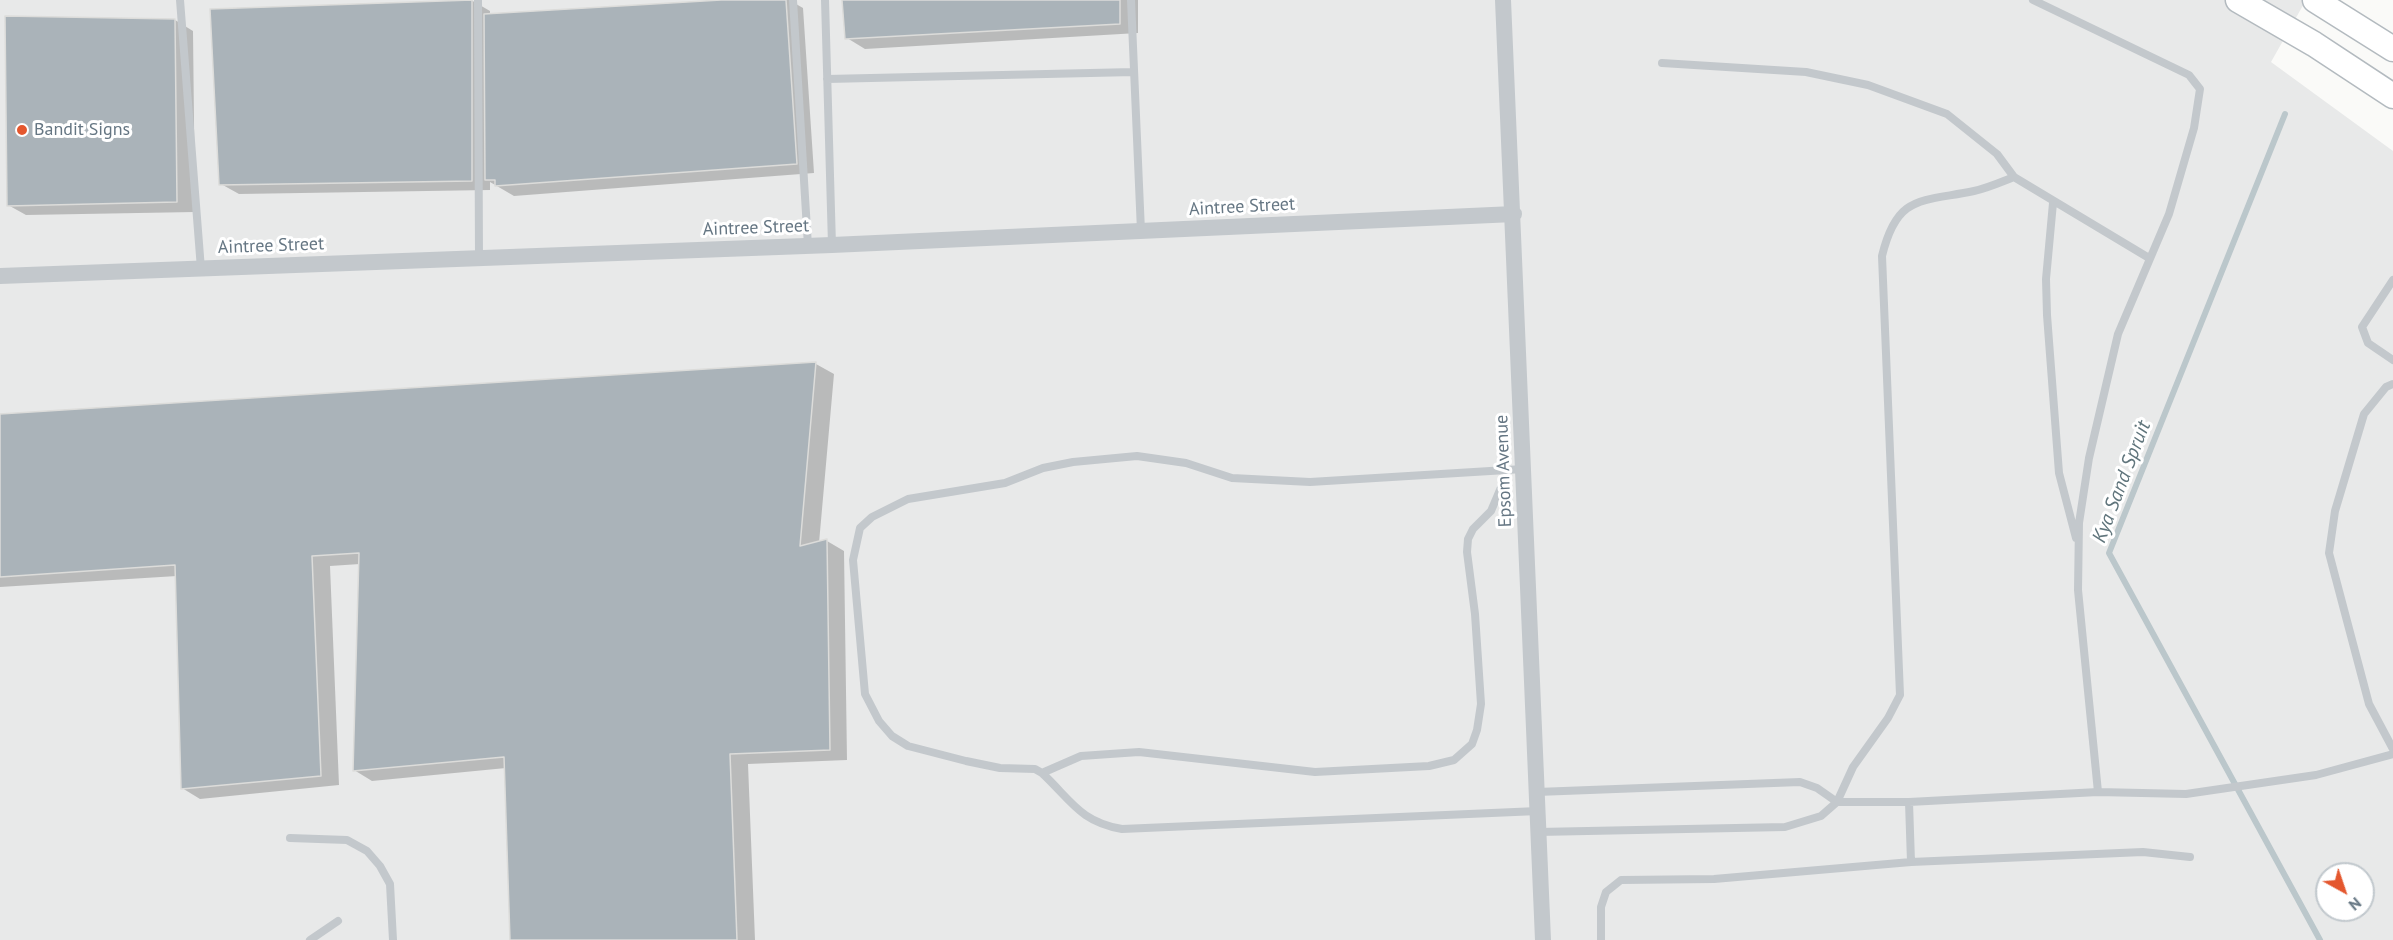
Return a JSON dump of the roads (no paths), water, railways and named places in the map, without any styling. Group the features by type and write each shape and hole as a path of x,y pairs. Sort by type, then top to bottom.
{"main road":[{"path":"2238,0 2314,44 2393,96"},
{"path":"2324,5 2388,46"}],"street":[{"name":"Epsom Avenue","path":"1503,0 1514,214 1515,470 1537,792 1543,940"},
{"name":"Aintree Street","path":"0,276 808,246 1514,214"}],"lane":[{"path":"180,0 201,268"},
{"path":"478,0 479,258"},
{"path":"793,0 808,246"},
{"path":"825,0 832,245"},
{"path":"1131,0 1141,231"},
{"path":"2033,0 2189,75 2200,89 2194,128 2169,214 2118,334 2090,458 2079,523 2078,590 2098,792"},
{"path":"1662,63 1806,72 1868,85 1947,114 1997,154 2014,177 2053,203 2093,223 2149,258"},
{"path":"827,79 1134,72"},
{"path":"1538,832 1785,826 1821,816 1837,802 1853,767 1888,718 1900,695 1881,256 1893,222 1905,209 1922,199 1977,190 2014,177"},
{"path":"2053,203 2046,279 2048,327 2059,473 2079,550"},
{"path":"2393,280 2362,327 2368,343 2393,360"},
{"path":"2393,384 2386,387 2364,414 2335,511 2329,552 2369,704 2393,749"},
{"path":"1515,470 1311,482 1232,478 1186,463 1137,456 1073,462 1043,468 1005,483 908,499 872,517 860,528 853,560 866,694 879,722 892,736 908,746 966,761 1000,768 1035,769 1089,818 1100,825 1122,829 1538,810"},
{"path":"1042,773 1081,756 1139,752 1315,771 1429,766 1454,760 1472,744 1477,730 1481,704 1475,614 1467,552 1468,539 1473,529 1491,511 1515,470"},
{"path":"1537,792 1800,782 1817,788 1837,802 1909,802 2098,792 2186,794 2316,775 2393,754"},
{"path":"1909,802 1911,862"},
{"path":"290,838 347,840 367,851 380,866 390,884 393,940"},
{"path":"1600,940 1601,907 1606,892 1621,880 1714,879 1911,862 2143,852 2190,857"},
{"path":"310,940 338,921"}],"waterway":[{"name":"Kya Sand Spruit","path":"2285,114 2109,553 2320,940"}],"place":[{"name":"Bandit Signs","path":"22,130"}]}
